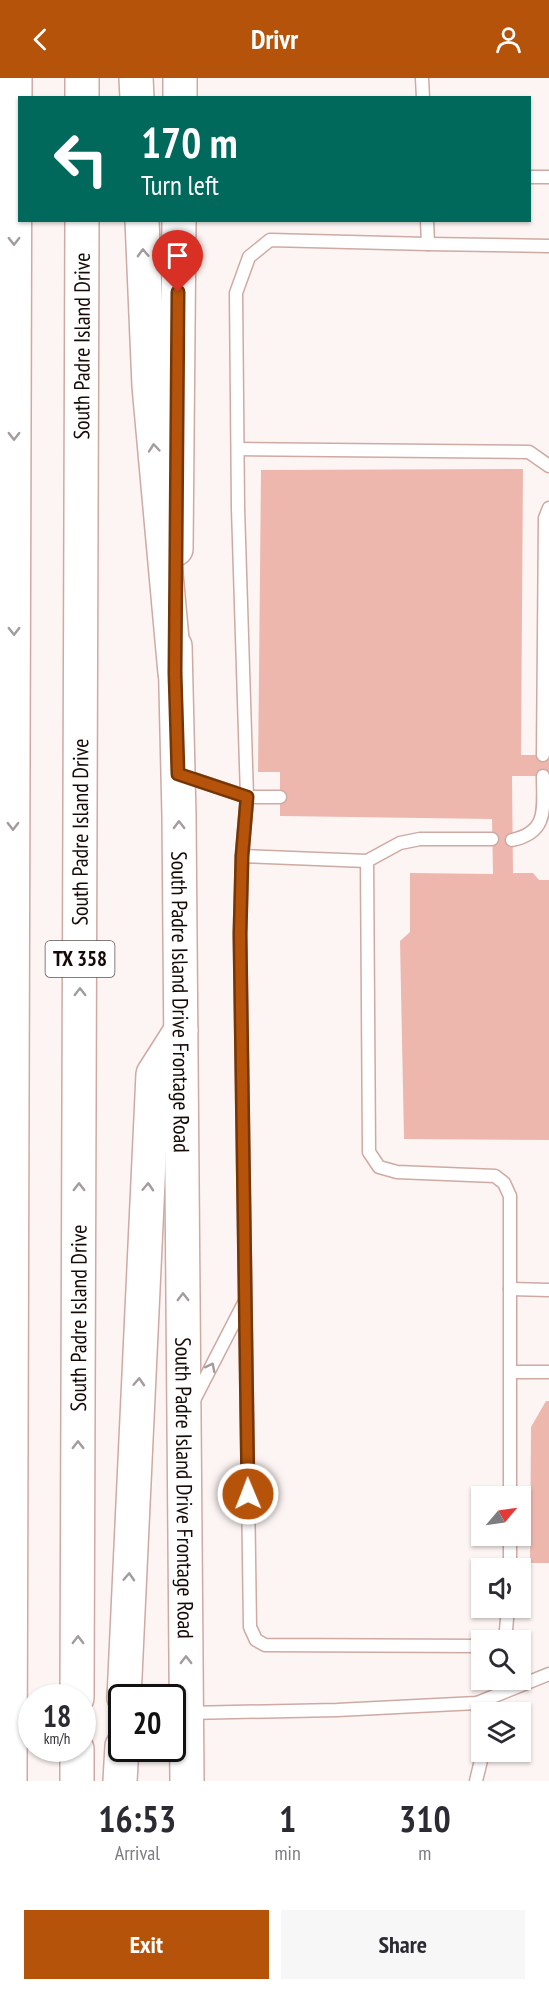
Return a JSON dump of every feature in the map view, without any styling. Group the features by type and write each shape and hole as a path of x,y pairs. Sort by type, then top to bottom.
{"main road":[{"name":"TX 358","path":"10,1781 15,78"},
{"path":"82,78 82,96"},
{"path":"136,78 137,96"},
{"path":"180,78 180,96"},
{"name":"South Padre Island Drive","path":"77,1684 82,222"},
{"path":"142,222 148,386 175,673"},
{"name":"South Padre Island Drive Frontage Road","path":"179,222 175,673 181,1030 186,1684"},
{"path":"125,1684 153,1074 181,1030"},
{"name":"South Padre Island Drive Frontage Road","path":"186,1713 187,1781"},
{"path":"77,1762 77,1781"},
{"path":"120,1781 121,1762"}],"lane":[{"path":"422,78 423,96"},
{"path":"531,177 549,177"},
{"path":"427,222 428,244"},
{"path":"471,1646 265,1645 256,1640 250,1627 240,934 242,856 247,797 238,508 236,293 249,257 270,240 549,246"},
{"path":"238,448 529,452 549,466"},
{"path":"543,755 545,518 549,508"},
{"path":"178,774 247,797 280,797"},
{"path":"512,840 527,837 539,826 543,810 543,776"},
{"path":"242,856 367,861 400,843 420,839 492,839"},
{"path":"367,861 369,1152 380,1167 397,1172 495,1176 504,1183 510,1196 510,1486"},
{"path":"510,1289 549,1290"},
{"path":"184,1419 244,1302"},
{"path":"511,1372 549,1372"},
{"path":"531,1679 549,1674"},
{"path":"479,1702 498,1690"},
{"path":"186,1713 337,1710 471,1703"},
{"path":"476,1781 481,1762"}],"building":[{"path":"523,469 521,755 549,755 549,776 512,776 513,873 533,873 539,880 549,880 549,1140 404,1139 400,941 410,932 410,873 493,874 492,819 280,816 280,772 258,772 261,470"},
{"path":"546,1401 549,1401 549,1563 531,1563 530,1558 531,1427"}],"route":[{"path":"178,292 175,673 178,774 247,797 242,856 240,934 248,1494"}]}
